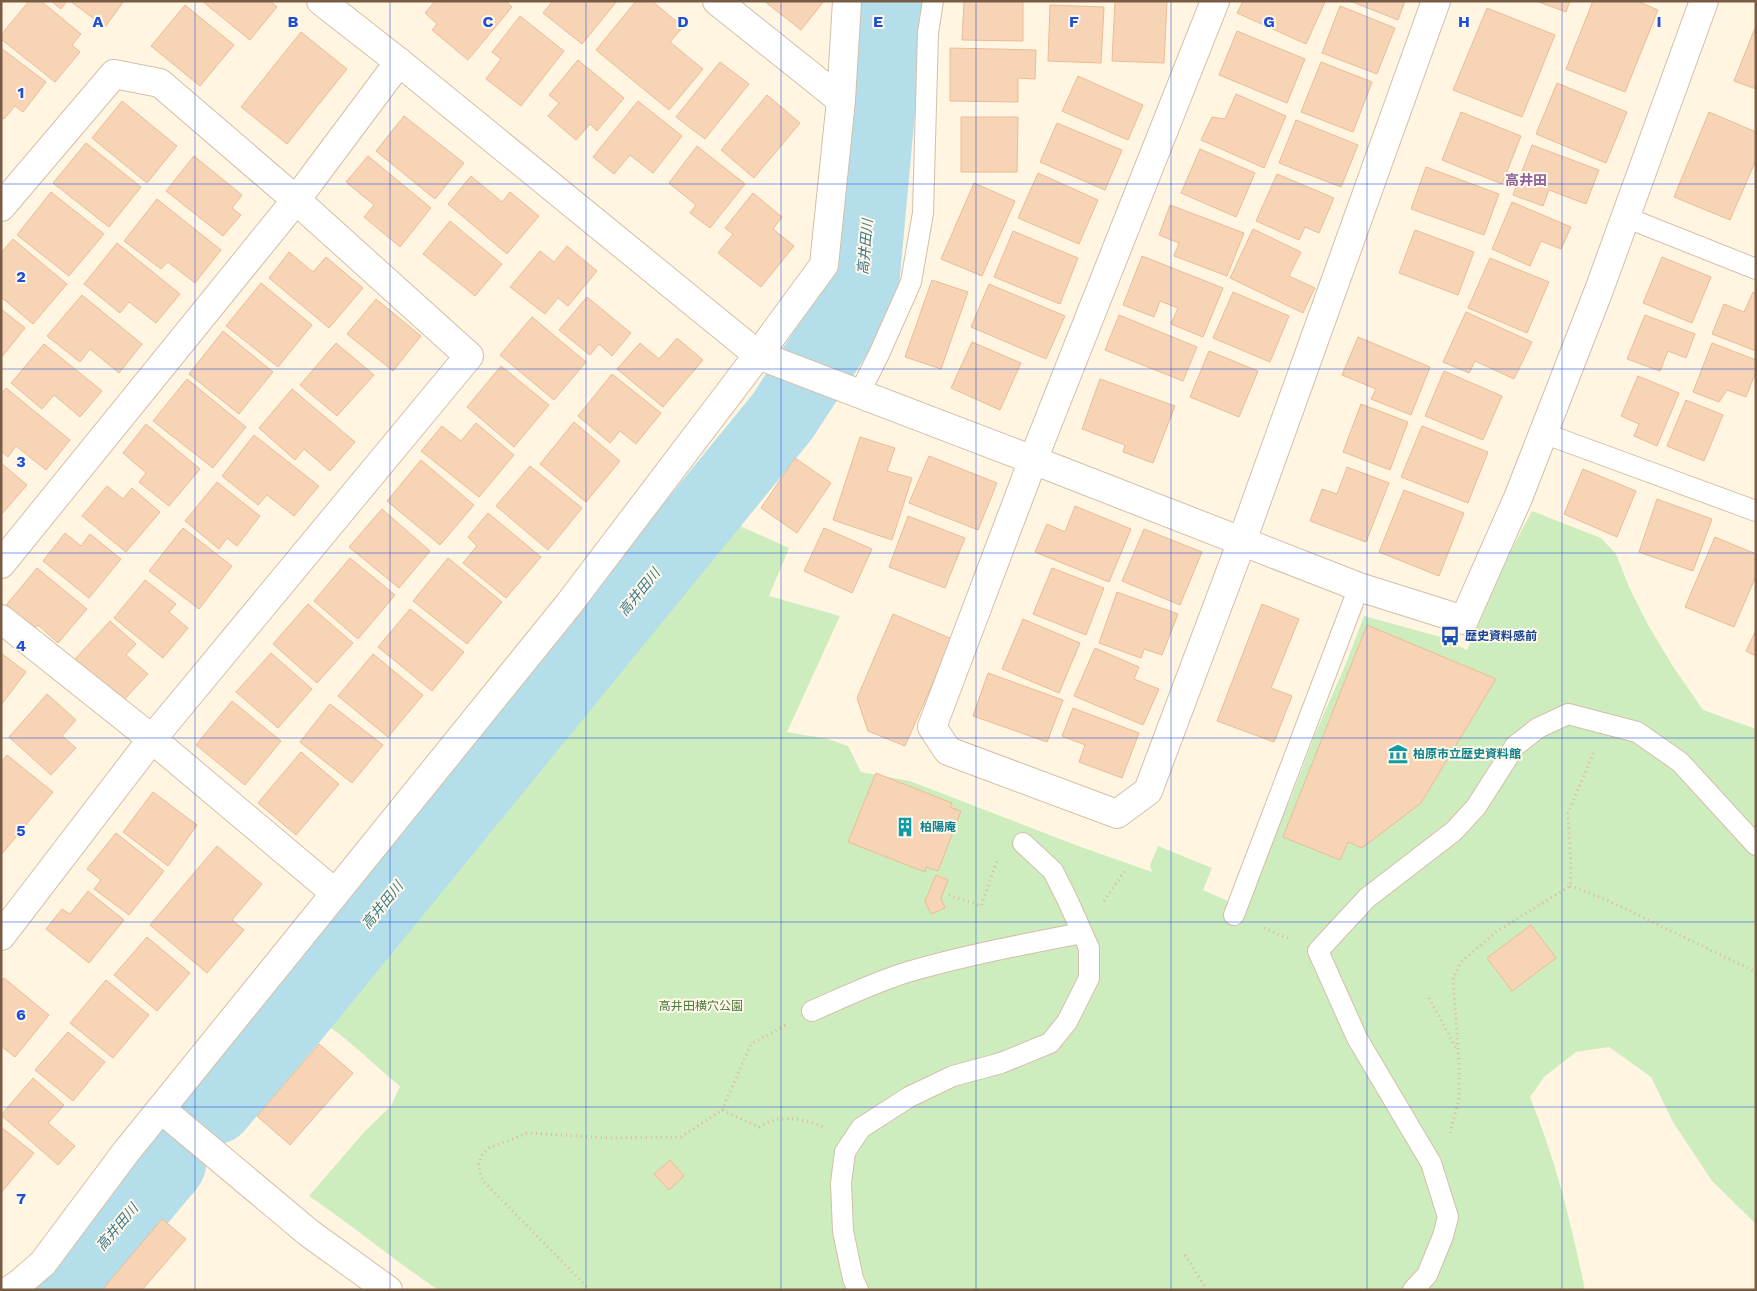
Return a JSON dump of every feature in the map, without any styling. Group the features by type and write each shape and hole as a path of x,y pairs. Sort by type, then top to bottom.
{"street":[{"path":"321,1 399,62 758,355 1359,587 1464,620 1518,498 1599,290 1704,1"},
{"path":"718,1 841,100"},
{"path":"10,1290 43,1263 160,1109 569,604 824,265 841,100 847,1"},
{"path":"1215,1 1033,460 932,726 948,751 1117,814 1148,791 1242,541 1436,1"},
{"path":"1,564 296,200 399,62"},
{"path":"1,207 114,74 160,83 296,200 469,356 152,739 1,936"},
{"path":"1,619 152,739 334,893"},
{"path":"160,1109 310,1233 388,1290"}],"lane":[{"path":"859,394 911,282 922,212 928,33 933,1"},
{"path":"1626,217 1756,269"},
{"path":"1543,433 1756,511"},
{"path":"1234,915 1359,587"},
{"path":"1413,1290 1427,1276 1443,1236 1448,1216 1431,1162 1357,1038 1318,951 1367,898 1454,831 1476,807 1515,746 1538,728 1568,714 1637,732 1680,762 1756,845"},
{"path":"858,1290 853,1279 844,1231 841,1183 845,1152 861,1128 909,1097 953,1076 1001,1063 1050,1043 1067,1022 1089,978 1089,948 1053,871 1023,843"},
{"path":"812,1012 874,984 910,972 980,953 1082,934"}],"path":[{"path":"1570,886 1571,865 1568,812 1606,724"},
{"path":"949,895 981,906 1000,854"},
{"path":"1570,886 1607,900 1756,972"},
{"path":"1433,1170 1449,1139 1459,1098 1459,1063 1453,978 1462,962 1496,932 1570,886"},
{"path":"1234,915 1318,951"},
{"path":"1429,998 1457,1049"},
{"path":"590,1290 483,1181 478,1166 481,1156 489,1148 528,1133 609,1138 681,1137 722,1110 751,1044 812,1012"},
{"path":"722,1110 759,1126 775,1120 815,1123 852,1142"},
{"path":"1185,1255 1207,1290"}],"green space":[{"name":"高井田横穴公園","path":"1532,511 1601,538 1616,554 1629,587 1648,625 1674,668 1703,710 1756,729 1756,1224 1712,1181 1673,1122 1651,1077 1609,1047 1576,1052 1544,1077 1530,1097 1548,1145 1562,1192 1585,1290 438,1290 309,1196 365,1131 391,1106 400,1086 327,1025 360,977 411,921 448,867 481,828 517,775 565,720 613,672 646,625 704,553 727,520 789,548 769,596 840,616 787,732 828,739 848,746 861,772 910,781 1081,847 1152,872 1150,865 1158,846 1212,868 1203,890 1242,907 1291,798 1364,616 1441,637 1467,650 1498,575"}],"building":[{"path":"29,1 41,1 81,34 72,45 80,52 55,82 1,39 1,35"},
{"path":"51,1 67,1 61,9"},
{"path":"70,1 124,1 105,27"},
{"path":"202,1 270,1 277,7 250,40"},
{"path":"435,1 506,1 512,7 468,60 432,30 437,24 425,13"},
{"path":"553,1 617,1 582,44 543,13"},
{"path":"636,1 652,1 683,27 670,42 703,69 669,110 596,50"},
{"path":"764,1 824,1 801,30"},
{"path":"964,1 1023,1 1023,41 962,40"},
{"path":"1115,1 1167,1 1164,63 1112,61"},
{"path":"1243,1 1325,2 1306,44 1237,13"},
{"path":"1350,1 1405,1 1398,20"},
{"path":"1536,1 1570,1 1566,12"},
{"path":"1593,1 1637,1 1658,10 1625,92 1566,69"},
{"path":"185,5 234,45 200,86 151,46"},
{"path":"1050,5 1104,7 1101,63 1048,61"},
{"path":"1340,6 1395,28 1377,74 1322,53"},
{"path":"1487,8 1555,35 1522,117 1453,90"},
{"path":"520,16 564,51 521,106 486,79 501,59 492,52"},
{"path":"1756,28 1756,89 1734,81"},
{"path":"1237,31 1305,59 1287,103 1219,75"},
{"path":"301,32 347,69 287,144 241,107"},
{"path":"1,48 46,82 23,112 15,106 4,119 1,117"},
{"path":"950,48 1036,50 1035,79 1018,78 1018,102 950,101"},
{"path":"578,60 624,98 597,131 590,124 576,140 548,116 559,103 549,95"},
{"path":"720,62 749,84 705,139 676,117"},
{"path":"1321,62 1372,82 1353,132 1301,112"},
{"path":"1078,76 1143,105 1128,140 1062,111"},
{"path":"1557,83 1627,112 1606,163 1536,134"},
{"path":"1236,94 1286,116 1264,168 1201,140 1212,117 1225,119"},
{"path":"767,95 800,123 754,178 721,150"},
{"path":"122,101 177,146 147,183 92,138"},
{"path":"638,101 682,136 653,173 630,155 614,174 593,157"},
{"path":"1461,112 1521,136 1502,184 1442,160"},
{"path":"1709,112 1756,132 1756,160 1730,220 1674,197"},
{"path":"404,116 464,163 435,199 376,151"},
{"path":"961,117 1018,117 1017,172 961,172"},
{"path":"1296,120 1358,145 1341,187 1279,163"},
{"path":"1057,123 1122,150 1105,190 1040,162"},
{"path":"86,143 141,187 109,227 53,183"},
{"path":"1532,145 1599,170 1586,204 1549,190 1543,206 1513,195"},
{"path":"697,146 745,184 710,228 690,213 696,205 669,183"},
{"path":"1200,149 1255,173 1236,217 1181,193"},
{"path":"194,156 242,195 232,208 241,215 223,236 166,191"},
{"path":"368,156 431,208 400,247 364,217 374,205 346,182"},
{"path":"1426,167 1499,194 1484,235 1411,209"},
{"path":"1038,173 1098,200 1079,244 1018,218"},
{"path":"1277,174 1334,198 1319,233 1305,227 1299,240 1256,221"},
{"path":"471,176 502,202 510,192 539,216 507,254 448,204"},
{"path":"974,183 1015,201 982,276 941,259"},
{"path":"51,192 104,234 69,276 17,235"},
{"path":"753,193 782,217 773,229 794,246 761,287 718,253 733,234 725,228"},
{"path":"157,199 221,250 195,283 168,262 161,269 124,241"},
{"path":"1512,202 1571,227 1561,249 1541,241 1530,266 1492,249"},
{"path":"1170,205 1244,233 1227,276 1174,256 1179,243 1159,235"},
{"path":"450,221 502,264 475,296 423,254"},
{"path":"1253,229 1301,252 1289,276 1315,288 1303,313 1230,278"},
{"path":"1415,230 1474,252 1458,295 1399,273"},
{"path":"1013,231 1078,258 1060,304 994,277"},
{"path":"13,239 67,284 33,324 1,297 1,253"},
{"path":"117,243 180,294 156,323 129,302 120,313 84,284"},
{"path":"567,246 597,271 568,306 558,298 545,314 510,287 540,251 554,262"},
{"path":"289,252 313,272 326,257 363,288 329,328 269,278"},
{"path":"1142,256 1223,288 1203,337 1171,324 1178,308 1160,301 1154,317 1123,305"},
{"path":"1662,257 1711,277 1692,323 1643,303"},
{"path":"1490,258 1549,282 1527,333 1468,308"},
{"path":"932,280 968,292 941,369 905,357"},
{"path":"261,283 312,325 278,367 226,326"},
{"path":"989,284 1065,316 1046,359 971,327"},
{"path":"1233,292 1289,316 1270,362 1213,338"},
{"path":"1753,292 1756,293 1756,351 1712,334 1724,304 1744,312"},
{"path":"82,295 142,344 119,373 90,349 80,362 47,336"},
{"path":"587,297 631,333 612,356 599,344 590,355 559,330"},
{"path":"376,299 421,336 393,371 347,334"},
{"path":"1,309 25,328 1,358"},
{"path":"1466,312 1532,342 1514,379 1475,361 1469,373 1443,362"},
{"path":"1119,315 1197,347 1183,381 1105,350"},
{"path":"1645,315 1695,334 1686,358 1668,351 1660,371 1627,359"},
{"path":"532,317 586,362 554,400 500,355"},
{"path":"223,331 273,372 239,414 189,374"},
{"path":"1358,337 1430,367 1411,415 1371,399 1376,389 1342,375"},
{"path":"677,338 703,360 663,407 617,369 640,343 659,359"},
{"path":"972,342 1021,363 1000,410 951,388"},
{"path":"336,343 374,375 337,416 300,385"},
{"path":"1712,343 1756,360 1756,372 1746,397 1727,390 1719,402 1693,392"},
{"path":"44,344 102,391 80,417 54,395 42,409 11,383"},
{"path":"1209,351 1258,371 1239,417 1190,397"},
{"path":"501,366 549,405 514,447 467,407"},
{"path":"1444,371 1502,396 1483,440 1425,416"},
{"path":"612,374 661,413 636,444 620,431 610,443 578,416"},
{"path":"1638,376 1679,393 1657,446 1634,436 1639,424 1621,416"},
{"path":"187,379 246,427 213,468 153,421"},
{"path":"1100,379 1175,406 1153,463 1123,452 1125,445 1082,429"},
{"path":"6,388 70,440 46,470 16,446 8,457 1,451 1,394"},
{"path":"292,389 355,442 330,471 304,449 295,460 259,428"},
{"path":"1686,400 1723,415 1704,461 1667,446"},
{"path":"1361,404 1408,422 1390,470 1343,452"},
{"path":"574,422 620,461 586,502 540,464"},
{"path":"476,423 514,455 479,497 421,451 442,426 461,441"},
{"path":"146,424 200,469 169,506 139,482 146,473 123,453"},
{"path":"1422,426 1488,452 1468,503 1401,477"},
{"path":"254,435 319,486 294,516 267,495 258,505 222,476"},
{"path":"860,437 895,448 887,471 912,478 892,540 833,520"},
{"path":"929,456 997,483 978,530 909,503"},
{"path":"795,458 831,483 797,533 761,508"},
{"path":"421,460 474,505 440,545 387,501"},
{"path":"1,463 27,485 1,515"},
{"path":"530,466 582,508 548,550 496,506"},
{"path":"1347,467 1389,483 1366,542 1310,521 1322,489 1337,494"},
{"path":"1583,469 1636,491 1617,537 1564,514"},
{"path":"217,482 260,516 237,546 227,538 219,549 185,521"},
{"path":"107,486 123,499 132,488 160,512 126,552 82,516"},
{"path":"1404,490 1464,513 1439,576 1379,552"},
{"path":"1657,499 1712,519 1693,571 1639,552"},
{"path":"1075,506 1131,529 1109,582 1035,552 1047,524 1065,532"},
{"path":"382,509 430,551 399,588 349,547"},
{"path":"488,513 541,557 506,598 463,563 477,546 468,537"},
{"path":"908,516 965,538 945,588 889,567"},
{"path":"183,528 232,566 199,609 149,571"},
{"path":"824,528 872,549 852,593 804,571"},
{"path":"1144,529 1202,552 1180,605 1122,581"},
{"path":"65,533 81,546 90,534 121,559 89,598 43,561"},
{"path":"1715,537 1756,554 1756,576 1734,627 1685,607"},
{"path":"350,558 395,595 358,639 314,601"},
{"path":"448,558 502,602 467,644 413,601"},
{"path":"37,568 87,609 58,643 38,625 31,633 3,609"},
{"path":"1052,568 1104,588 1086,635 1033,614"},
{"path":"145,580 176,604 169,612 188,628 163,658 114,618"},
{"path":"1117,592 1178,614 1162,655 1144,649 1141,658 1099,643"},
{"path":"308,604 353,643 317,683 273,644"},
{"path":"1262,604 1299,619 1271,688 1292,696 1274,742 1217,721"},
{"path":"410,609 464,652 432,691 378,647"},
{"path":"893,614 952,639 905,746 868,731 857,698"},
{"path":"1023,619 1080,643 1059,693 1002,669"},
{"path":"110,621 136,644 126,655 148,674 122,702 74,660"},
{"path":"1367,625 1496,679 1421,803 1362,848 1348,842 1340,860 1283,837"},
{"path":"1756,630 1756,656 1746,651"},
{"path":"1095,648 1139,667 1134,679 1159,689 1143,725 1074,696"},
{"path":"1,653 26,672 1,705"},
{"path":"271,653 312,689 278,728 236,692"},
{"path":"373,654 423,695 388,737 338,696"},
{"path":"988,673 1063,700 1047,742 973,716"},
{"path":"47,694 76,720 62,736 76,748 51,775 9,737"},
{"path":"232,701 281,741 245,785 196,745"},
{"path":"330,704 383,745 352,783 300,742"},
{"path":"1073,708 1139,733 1122,778 1079,762 1085,745 1062,736"},
{"path":"301,752 339,784 296,835 258,803"},
{"path":"7,755 53,792 1,855 1,762"},
{"name":"柏陽庵","path":"876,773 952,803 950,807 961,811 938,871 926,867 925,872 848,842"},
{"path":"153,792 197,825 168,866 123,832"},
{"path":"116,833 164,871 129,915 94,889 101,880 87,869"},
{"path":"217,846 262,884 232,920 244,930 207,973 150,925"},
{"path":"936,875 948,880 941,898 945,908 931,914 925,901"},
{"path":"88,891 124,920 89,963 46,929 62,909 70,914"},
{"path":"1531,925 1556,958 1512,991 1487,958"},
{"path":"147,937 190,973 157,1011 114,975"},
{"path":"4,978 49,1015 15,1057 1,1046 1,981"},
{"path":"106,980 149,1015 113,1058 70,1023"},
{"path":"68,1032 105,1062 73,1101 35,1070"},
{"path":"319,1044 353,1073 290,1145 257,1116"},
{"path":"33,1078 64,1105 48,1123 75,1146 58,1165 1,1115"},
{"path":"1,1127 34,1153 1,1193"},
{"path":"670,1160 684,1176 669,1190 654,1174"},
{"path":"162,1219 186,1239 142,1290 102,1290"}],"waterway":[{"name":"高井田川","path":"216,1107 289,1021 782,417 861,296 882,68 885,1"},
{"name":"高井田川","path":"64,1290 169,1164"}],"place":[{"name":"歴史資料感前","path":"1450,636"},
{"name":"柏原市立歴史資料館","path":"1398,754"},
{"name":"柏陽庵","path":"905,827"}],"district":[{"name":"高井田","path":"1526,180"}]}
